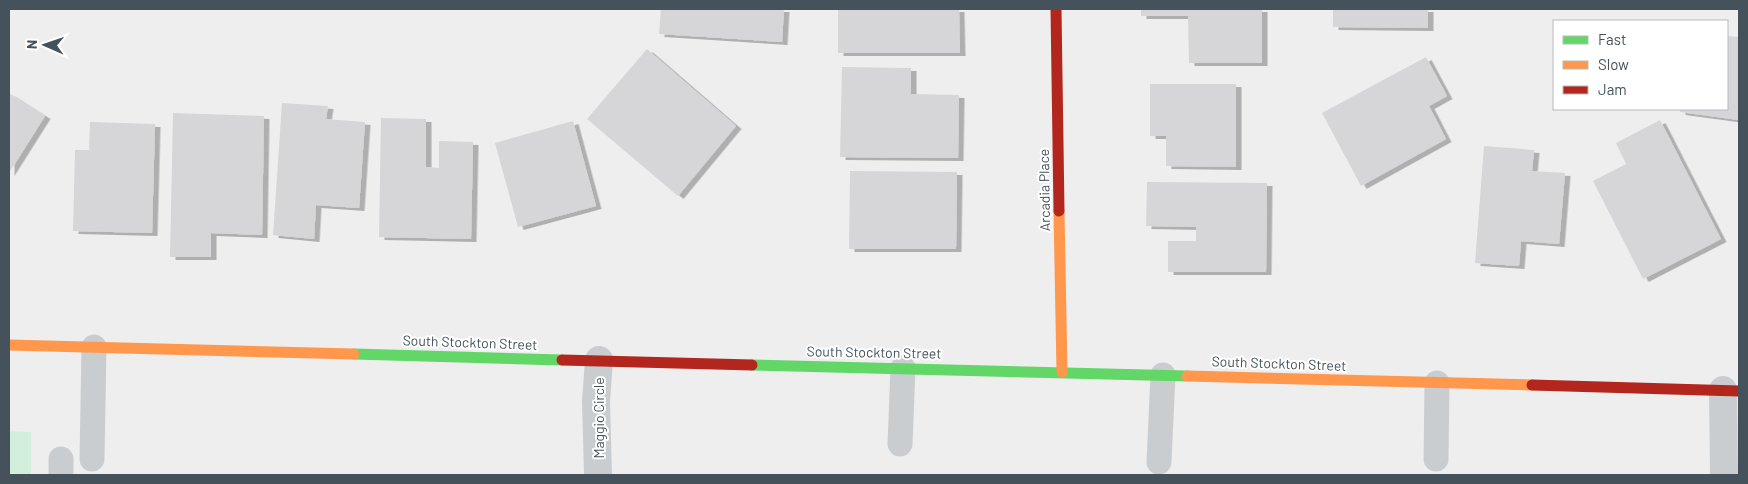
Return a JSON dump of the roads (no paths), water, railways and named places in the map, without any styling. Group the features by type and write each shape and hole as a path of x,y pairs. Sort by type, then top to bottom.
{"street":[{"name":"Arcadia Place","path":"1056,9 1062,372"},
{"name":"South Stockton Street","path":"9,345 1731,391"},
{"name":"Maggio Circle","path":"598,475 596,401 599,360"},
{"path":"1724,475 1731,391"}],"lane":[{"path":"92,459 94,347"},
{"path":"900,444 903,368"},
{"path":"1159,462 1163,375"},
{"path":"1436,459 1437,382"}]}
